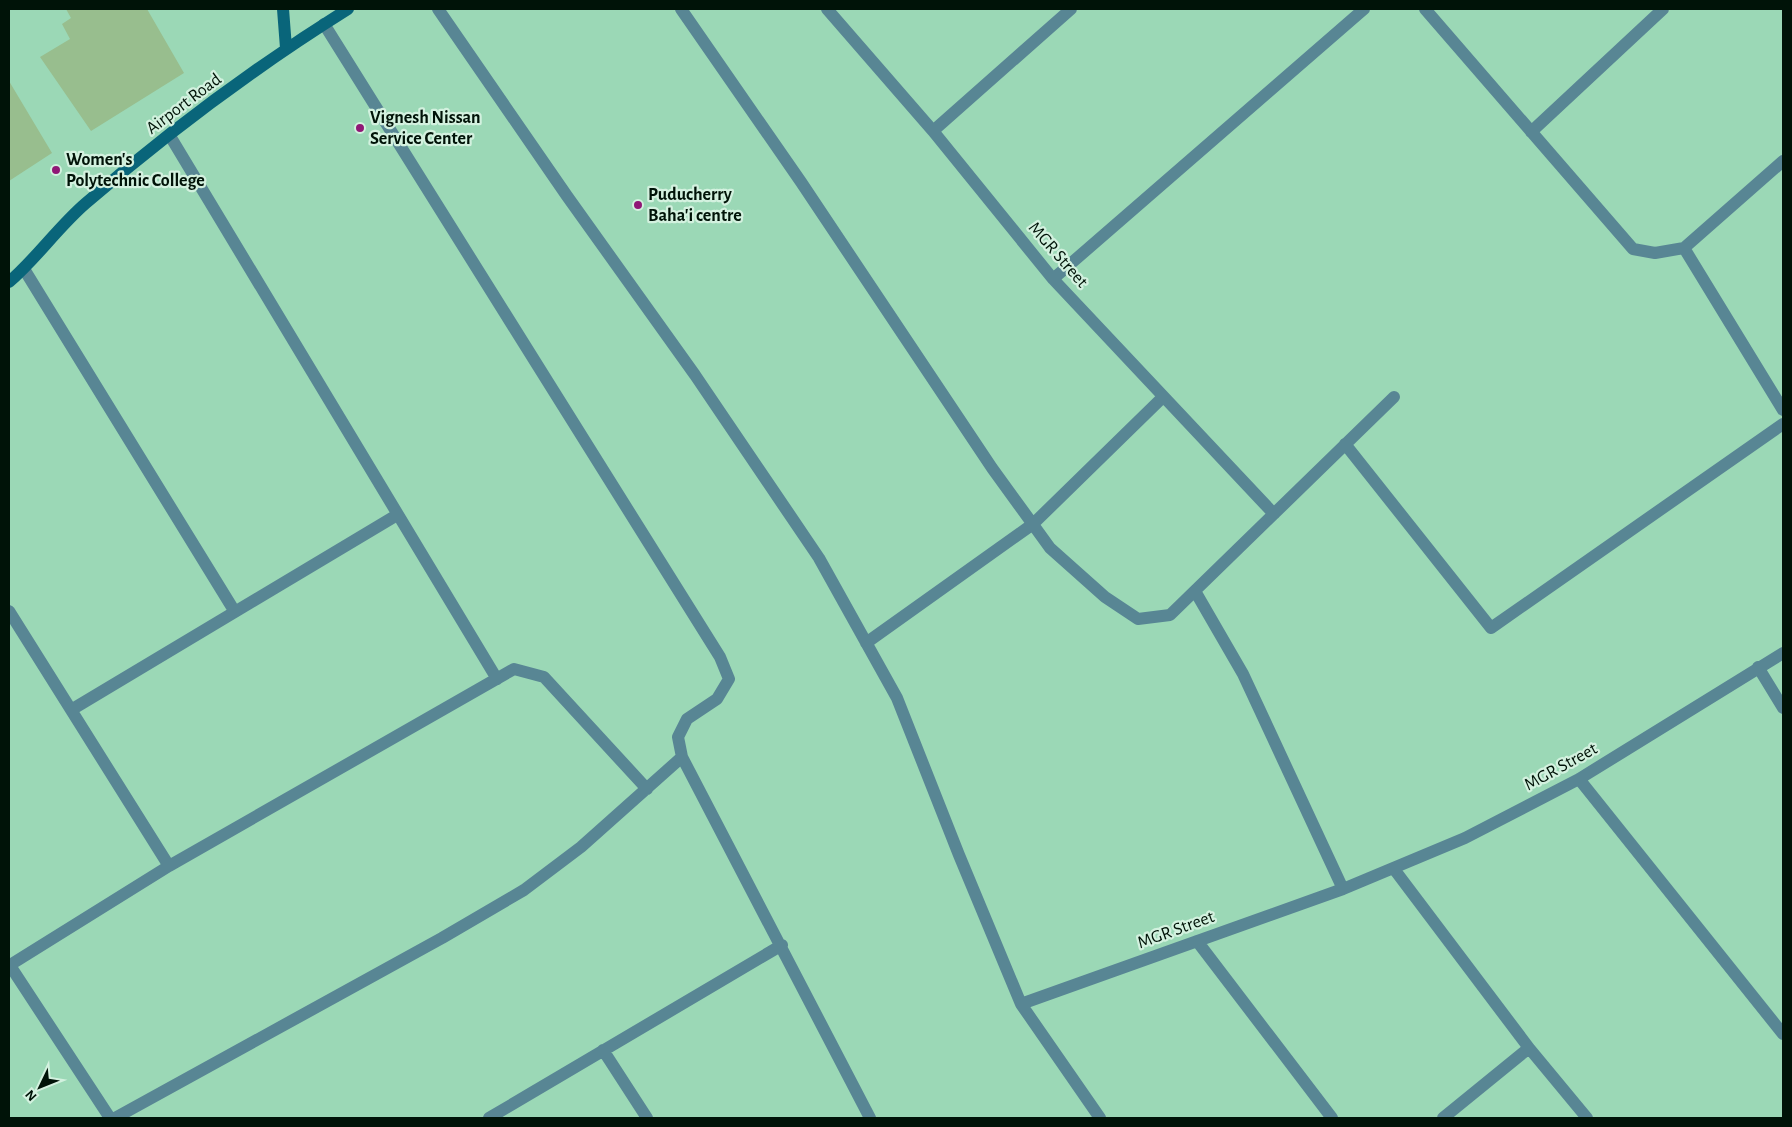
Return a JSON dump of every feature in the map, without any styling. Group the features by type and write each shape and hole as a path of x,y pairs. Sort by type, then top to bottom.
{"street":[{"path":"283,9 286,48"},
{"name":"Airport Road","path":"9,282 24,269 84,204 286,48 348,9"},
{"path":"438,9 573,204 695,375 813,550 897,698 959,856 1021,1004 1100,1118"},
{"path":"680,9 1050,548 1105,597 1138,619 1170,615 1394,397"},
{"name":"MGR Street","path":"827,9 933,131 1053,278 1163,398 1274,514"},
{"path":"933,131 1072,9"},
{"path":"1053,278 1364,9"},
{"path":"1425,9 1633,249 1655,253 1684,248 1783,161"},
{"path":"1531,132 1663,9"},
{"path":"324,24 720,657 729,679 717,699 688,719 678,737 682,757 870,1118"},
{"path":"170,136 497,679"},
{"path":"1684,248 1783,410"},
{"path":"24,269 236,612"},
{"path":"866,643 1033,524 1163,398"},
{"path":"1345,444 1491,628 1783,424"},
{"path":"71,710 397,515"},
{"path":"1195,591 1243,674 1343,889"},
{"path":"9,611 169,866"},
{"name":"MGR Street","path":"1021,1004 1394,870 1464,838 1579,779 1783,653"},
{"path":"1758,668 1783,708"},
{"path":"110,1118 9,964 169,866 514,669 544,676 647,789"},
{"path":"115,1118 442,938 524,890 582,847 682,757"},
{"path":"1579,779 1783,1034"},
{"path":"1394,870 1529,1048 1587,1118"},
{"path":"1197,941 1332,1118"},
{"path":"496,1116 603,1050 782,946"},
{"path":"1443,1118 1529,1048"},
{"path":"603,1050 647,1118"}],"building":[{"path":"66,9 147,9 184,73 91,131 40,57 70,39 62,24 71,18"},
{"path":"9,81 52,153 9,181"}],"place":[{"name":"Vignesh Nissan Service Center","path":"360,128"},
{"name":"Women's Polytechnic College","path":"56,170"},
{"name":"Puducherry Baha'i centre","path":"638,205"}]}
